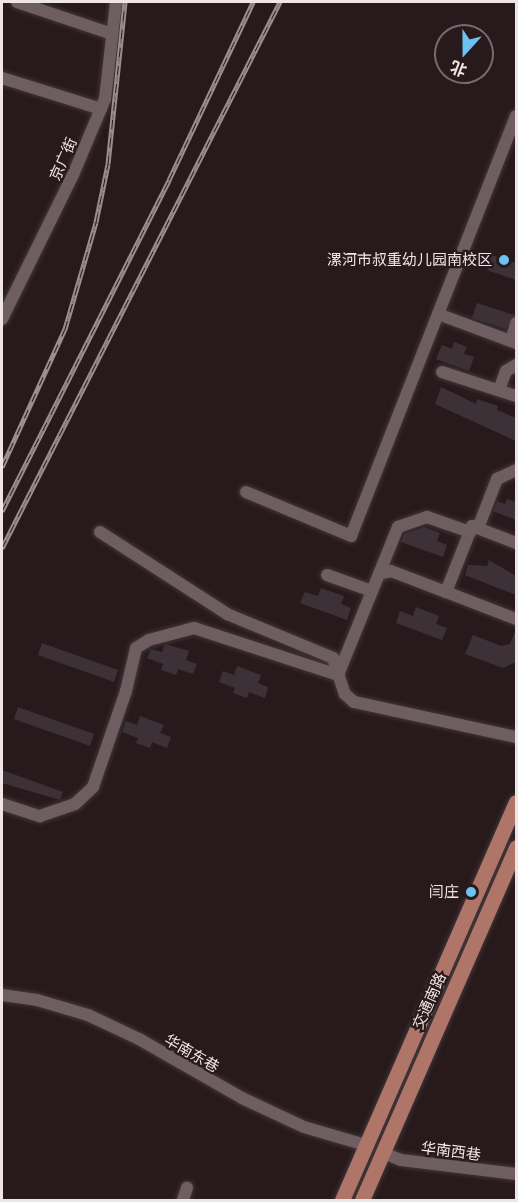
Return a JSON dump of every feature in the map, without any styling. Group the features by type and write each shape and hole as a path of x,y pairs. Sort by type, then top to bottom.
{"main road":[{"name":"交通南路","path":"342,1200 516,802"},
{"name":"交通南路","path":"362,1200 516,847"},
{"path":"366,1145 383,1153"}],"street":[{"path":"17,2 112,34"},
{"name":"京广街","path":"2,318 73,175 101,110 116,2"},
{"path":"2,78 101,110"},
{"path":"246,492 351,536 516,116"},
{"path":"438,314 514,342 516,323"},
{"path":"499,390 506,371 516,365"},
{"path":"442,372 516,396"},
{"path":"446,592 497,479 516,471"},
{"path":"338,675 398,527 427,517 516,543"},
{"path":"100,532 227,614 333,658 345,694 354,702 516,737"},
{"path":"379,574 391,571 516,619"},
{"path":"327,575 372,591"},
{"path":"2,804 40,816 75,804 93,787 126,691 136,648 149,639 194,628 338,675"},
{"name":"华南东巷","path":"2,995 37,1000 88,1015 139,1040 242,1098 304,1127 366,1145"},
{"name":"华南西巷","path":"383,1153 401,1160 516,1174"}],"building":[{"path":"492,255 516,263 516,280 487,270"},
{"path":"477,303 514,315 506,329 472,318"},
{"path":"454,342 467,347 464,354 474,357 469,371 436,359 442,345 452,349"},
{"path":"441,387 476,404 477,399 498,406 497,410 516,418 516,441 435,404"},
{"path":"507,499 516,502 516,520 493,511 497,501 505,504"},
{"path":"424,527 440,533 437,541 447,545 443,557 401,542 404,534"},
{"path":"489,560 516,576 516,595 465,575 468,565 487,566"},
{"path":"321,588 344,596 341,604 351,608 347,620 300,603 305,592 318,596"},
{"path":"416,607 439,616 436,624 447,628 442,640 396,623 400,611 413,616"},
{"path":"516,629 516,662 503,668 465,654 473,635 501,646 510,644"},
{"path":"42,643 118,670 114,682 38,655"},
{"path":"165,644 189,651 186,660 197,664 193,674 178,669 176,675 161,670 163,664 147,658 151,649 162,652"},
{"path":"237,666 261,675 258,683 268,687 265,698 249,692 247,698 233,693 235,688 219,682 223,671 234,675"},
{"path":"18,707 94,734 90,746 14,719"},
{"path":"140,716 164,725 160,733 171,737 167,748 152,742 150,748 136,743 138,738 122,732 126,721 137,725"},
{"path":"2,770 63,792 60,800 2,783"}],"railway":[{"path":"2,467 65,329 96,222 108,164 125,2"},
{"path":"2,511 169,180 253,2"},
{"path":"2,548 280,2"}],"place":[{"name":"漯河市叔重幼儿园南校区","path":"504,260"},
{"name":"闫庄","path":"471,892"}]}
